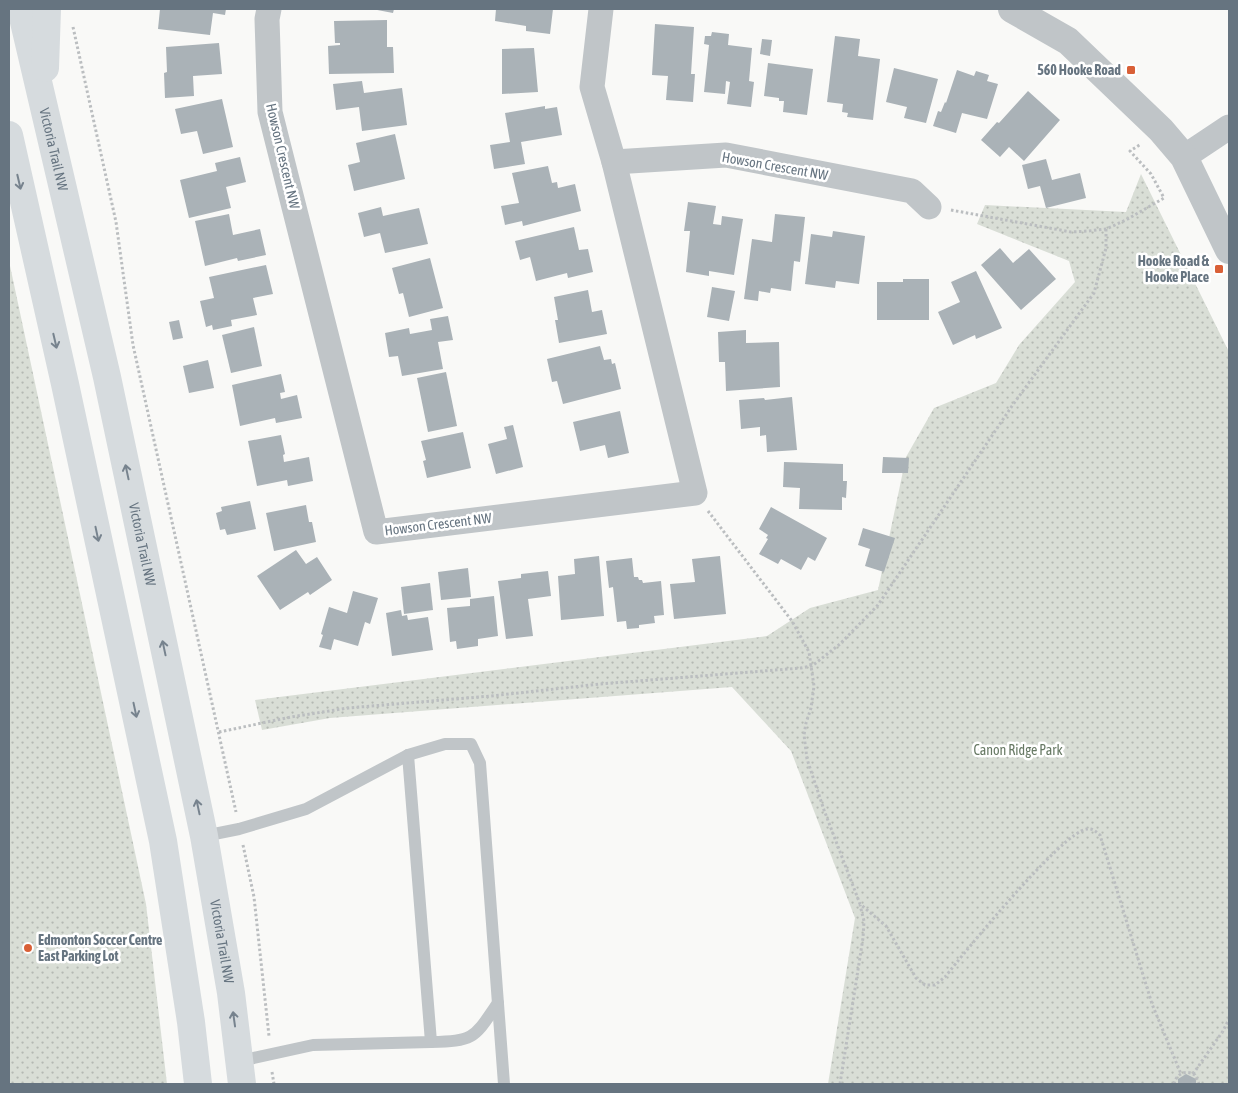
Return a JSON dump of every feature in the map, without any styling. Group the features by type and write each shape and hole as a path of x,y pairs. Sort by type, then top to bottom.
{"main road":[{"name":"Victoria Trail NW","path":"21,9 107,377 204,836 231,993 241,1072"},
{"path":"43,102 47,9"},
{"path":"9,135 65,384 163,841 191,1022 198,1084"},
{"path":"163,841 204,836"}],"street":[{"name":"Howson Crescent NW","path":"269,9 267,19 270,112 376,532 695,493"},
{"path":"601,9 592,87 614,162 695,493"},
{"path":"1012,9 1068,40 1161,130 1184,157 1229,250"},
{"path":"1184,157 1229,127"},
{"name":"Howson Crescent NW","path":"614,162 726,155 912,191 928,207"}],"lane":[{"path":"204,836 239,829 306,810 408,755 445,744 471,744 480,763 504,1084"},
{"path":"408,755 431,1042"},
{"path":"241,1072 270,1054 313,1045 455,1042 470,1038 479,1030 498,1003"}],"path":[{"path":"73,24 116,222 133,344 254,897 274,1084"},
{"path":"928,207 969,212 1071,232 1106,229 1164,198 1151,174 1130,151 1161,130"},
{"path":"219,732 291,717 348,708 812,666 840,644 878,605 1012,406 1094,293 1106,248 1106,229"},
{"path":"695,493 792,621 809,652 814,686 804,735 806,759 860,904 864,921 840,1084"},
{"path":"860,904 886,926 916,978 925,985 935,985 945,977 1009,899 1065,843 1077,833 1086,829 1094,830 1100,836 1152,1004 1181,1074"},
{"path":"1193,1074 1223,1031 1229,1019"},
{"path":"1174,1084 1176,1078 1187,1072 1198,1078 1199,1084"}],"green space":[{"name":"Canon Ridge Park","path":"1141,174 1229,352 1229,1084 828,1084 855,918 791,751 732,687 330,718 262,730 255,700 767,636 810,608 878,590 906,457 934,408 996,383 1019,345 1075,282 1069,261 977,224 985,205 1126,212"},
{"path":"9,261 146,904 167,1084 9,1084"}],"building":[{"path":"160,9 226,9 225,15 213,13 210,35 158,29"},
{"path":"372,9 394,9 393,13"},
{"path":"496,9 553,9 550,34 526,31 526,26 495,21"},
{"path":"387,20 387,47 393,47 394,73 329,74 328,46 340,45 340,43 335,43 334,21"},
{"path":"655,24 694,27 691,74 695,74 693,102 666,100 668,76 652,75"},
{"path":"712,32 729,34 728,45 752,48 749,81 754,82 751,107 727,104 730,82 726,81 725,94 704,92 709,45 704,44 705,36 711,36"},
{"path":"835,36 860,39 858,56 880,59 873,120 847,117 848,113 842,112 843,104 827,102"},
{"path":"762,39 772,40 770,56 760,54"},
{"path":"219,43 222,74 193,76 194,96 165,98 166,47"},
{"path":"534,48 538,92 502,94 502,49"},
{"path":"768,63 813,69 807,115 783,112 784,101 779,101 779,98 764,96"},
{"path":"894,68 938,79 926,123 904,118 907,107 886,102"},
{"path":"957,70 974,76 976,71 989,75 987,81 998,84 987,119 962,113 956,133 933,126 938,111 941,112 946,103"},
{"path":"362,81 364,93 402,88 407,125 362,131 359,107 336,110 333,84"},
{"path":"1028,91 1060,120 1024,161 1009,147 1000,157 981,140"},
{"path":"222,99 233,147 203,154 197,131 181,134 175,109"},
{"path":"545,106 545,109 557,107 562,135 521,142 525,164 494,169 490,145 510,142 505,113"},
{"path":"395,134 405,179 354,191 348,165 360,162 356,143"},
{"path":"240,157 246,182 226,187 231,208 189,218 180,180 217,171 215,163"},
{"path":"1046,159 1052,180 1080,173 1086,198 1046,208 1040,186 1028,189 1022,165"},
{"path":"548,166 552,183 557,182 558,188 575,184 581,211 523,226 522,221 505,225 501,206 519,203 512,173"},
{"path":"688,202 716,206 713,224 721,225 722,216 743,219 734,275 709,271 709,276 686,272 690,231 684,231"},
{"path":"381,207 383,216 419,208 428,244 385,253 380,233 364,237 358,213"},
{"path":"229,214 233,235 260,229 266,255 238,261 237,258 205,266 195,221"},
{"path":"775,214 805,217 800,262 794,261 791,291 771,288 770,293 759,291 758,301 744,299 752,239 772,242"},
{"path":"574,227 579,250 588,249 593,272 568,278 567,273 536,281 530,257 520,260 515,241"},
{"path":"833,231 865,236 859,284 836,281 835,288 805,284 811,234 832,237"},
{"path":"1000,248 1013,263 1029,249 1056,279 1021,310 981,265"},
{"path":"430,258 443,308 409,317 403,293 399,294 392,268"},
{"path":"266,265 273,294 253,298 257,315 231,320 232,326 213,330 212,325 206,327 200,301 214,298 209,277"},
{"path":"976,271 1002,328 976,339 975,335 953,345 938,312 960,302 951,282"},
{"path":"903,279 929,279 929,320 877,320 877,282 903,282"},
{"path":"712,287 735,291 729,321 707,317"},
{"path":"588,290 592,312 602,310 607,334 559,343 554,297"},
{"path":"448,316 453,340 438,342 443,369 402,376 398,356 389,357 385,333 409,328 410,334 432,330 430,319"},
{"path":"179,320 183,338 173,340 169,322"},
{"path":"254,327 262,366 231,373 222,335"},
{"path":"746,330 746,343 779,342 780,387 726,391 725,362 719,362 718,332"},
{"path":"600,346 604,360 611,359 612,364 615,363 621,389 563,404 557,381 552,382 547,359"},
{"path":"208,360 214,388 189,393 183,366"},
{"path":"446,372 457,426 428,432 417,378"},
{"path":"281,374 285,392 280,393 281,399 297,395 302,418 276,423 275,418 240,426 232,385"},
{"path":"792,397 797,450 767,452 766,435 760,436 760,427 741,429 739,400"},
{"path":"620,411 629,453 608,458 605,445 580,451 573,422"},
{"path":"513,425 523,467 496,474 488,444 507,439 504,427"},
{"path":"463,432 471,468 427,478 423,461 426,460 421,441"},
{"path":"281,435 285,454 283,455 284,462 309,457 313,481 288,486 287,480 257,486 248,441"},
{"path":"883,457 909,458 908,473 882,473"},
{"path":"784,462 843,464 843,481 847,481 846,498 842,497 842,510 799,509 800,488 783,487"},
{"path":"250,501 256,529 227,535 225,529 220,530 216,513 222,511 221,507"},
{"path":"306,505 309,522 312,522 316,542 274,551 266,513"},
{"path":"771,507 827,538 815,561 808,557 801,570 781,559 778,564 759,554 768,539 766,538 768,535 759,529"},
{"path":"863,528 895,538 884,572 865,566 870,549 858,545"},
{"path":"296,550 306,564 317,557 332,580 310,595 308,592 280,610 257,576"},
{"path":"599,556 604,616 561,620 558,576 575,574 574,559"},
{"path":"720,556 726,614 674,619 670,584 695,582 692,559"},
{"path":"632,558 634,577 638,577 643,583 661,581 664,615 654,616 655,623 639,625 639,628 627,629 626,621 617,622 613,587 609,588 606,561"},
{"path":"468,568 471,597 441,600 438,572"},
{"path":"548,571 551,596 528,599 533,636 506,639 498,581 521,578 521,574"},
{"path":"430,583 433,610 404,614 401,587"},
{"path":"353,591 378,598 370,624 365,622 358,646 334,639 331,650 319,647 329,607 347,613"},
{"path":"494,596 498,636 478,639 478,646 457,649 456,641 450,642 447,608 470,606 470,599"},
{"path":"401,610 402,616 407,615 408,620 428,617 433,650 392,656 386,613"},
{"path":"1186,1074 1196,1079 1196,1084 1178,1084 1178,1079"}],"place":[{"name":"560 Hooke Road","path":"1131,70"},
{"name":"Hooke Road & Hooke Place","path":"1219,269"},
{"name":"Edmonton Soccer Centre East Parking Lot","path":"28,948"}]}
